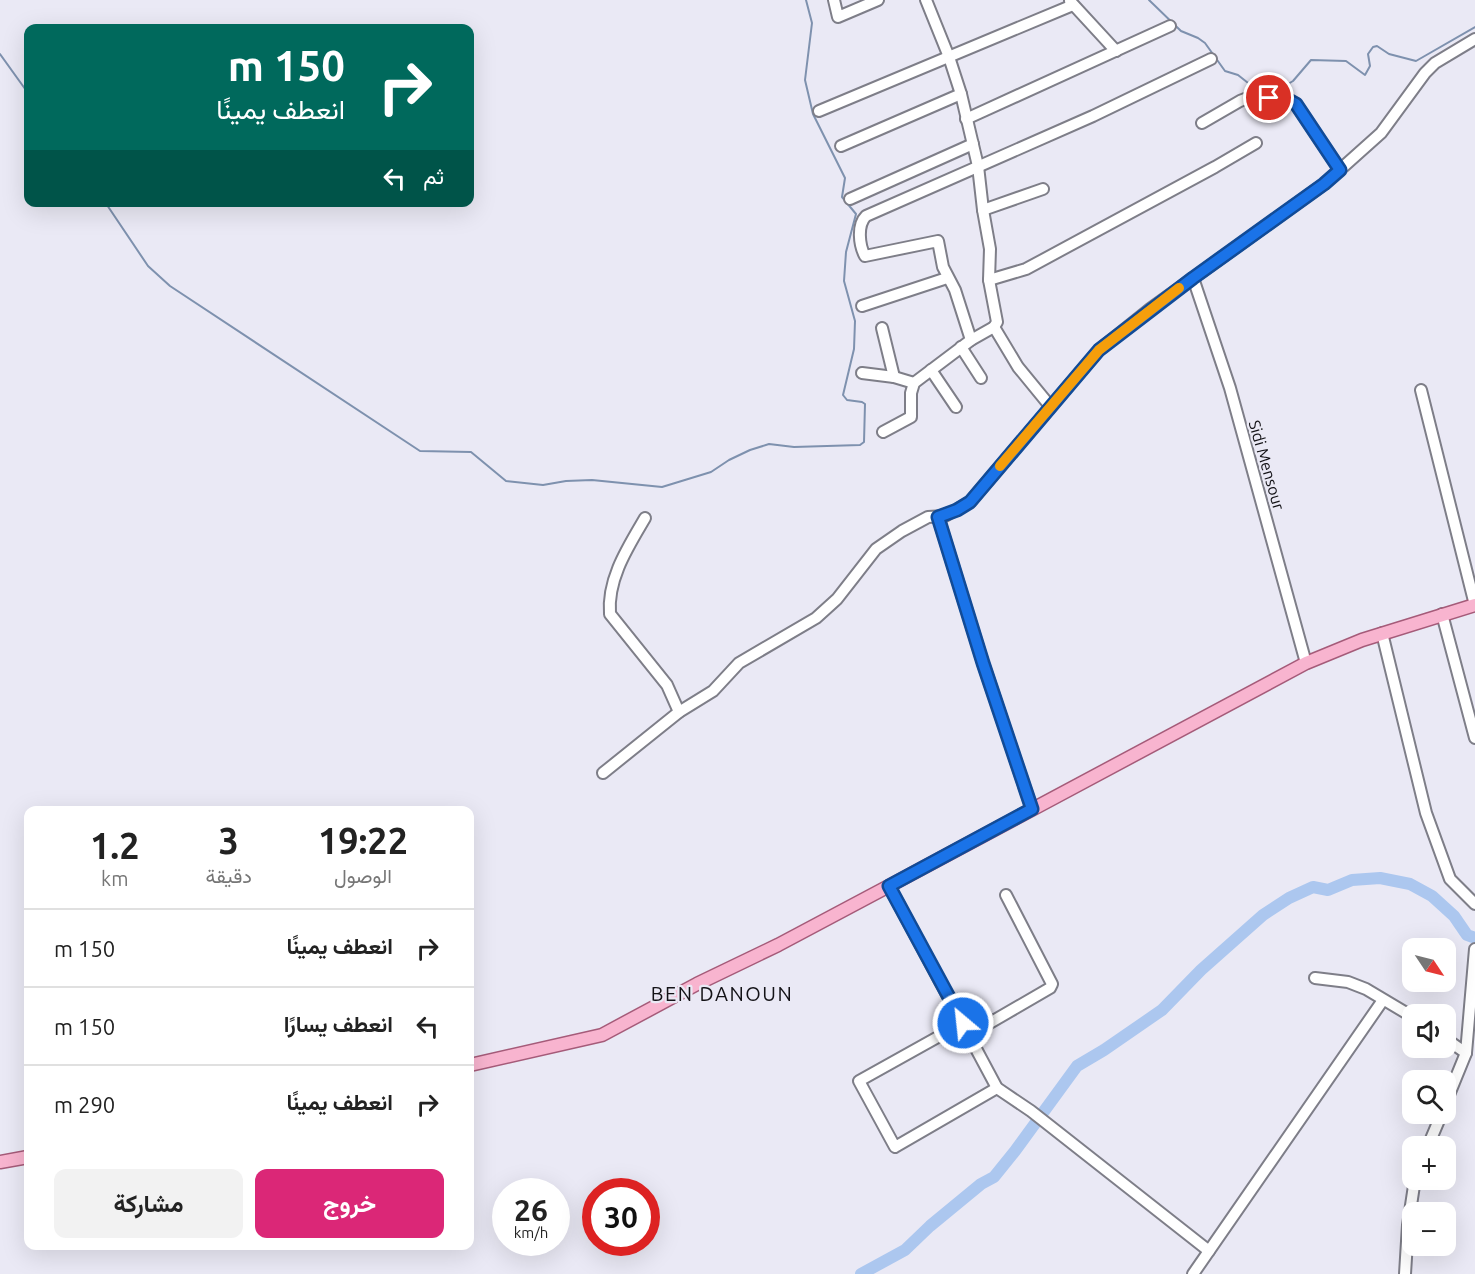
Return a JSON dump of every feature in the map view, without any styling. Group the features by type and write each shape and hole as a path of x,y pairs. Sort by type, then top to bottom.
{"main road":[{"path":"474,1064 602,1035 697,984 778,945 1306,663 1382,633 1475,605"},
{"path":"0,1162 24,1158"}],"street":[{"path":"834,0 838,16 878,0"},
{"path":"883,432 911,417 911,393 914,383 971,339 994,327 997,322 989,280 990,249 978,166 961,94 926,0"},
{"path":"819,111 1071,3 1116,51"},
{"path":"966,119 1170,26"},
{"path":"603,773 679,712 713,691 739,663 816,618 837,599 876,549 928,517 938,517 970,502 1099,350 1193,278 1324,184 1381,133 1425,73 1435,63 1475,39"},
{"path":"971,339 955,290 943,267 938,241 865,256 862,252 860,228 862,220 866,216 1093,116 1211,59"},
{"path":"841,146 961,94"},
{"path":"1202,123 1245,99 1287,99 1296,104 1340,170"},
{"path":"989,280 1026,269 1256,143"},
{"path":"850,199 973,144"},
{"path":"983,210 1043,189"},
{"path":"862,306 947,278"},
{"name":"Sidi Mensour","path":"1193,278 1230,388 1306,663"},
{"path":"994,327 1018,367 1050,406"},
{"path":"882,328 894,377"},
{"path":"961,347 981,378"},
{"path":"931,370 956,406"},
{"path":"862,373 894,377 914,383"},
{"path":"1421,390 1475,605"},
{"path":"938,517 983,663 1032,809"},
{"path":"645,518 619,564 609,603 610,614 667,685 679,712"},
{"path":"1442,614 1475,738"},
{"path":"1382,633 1426,813 1450,879 1475,904"},
{"path":"889,886 997,1088 1031,1111 1209,1251"},
{"path":"969,1035 1050,988 1052,984 1006,895"},
{"path":"1456,1078 1466,1053 1475,950"},
{"path":"1315,978 1348,982 1366,989 1402,1011"},
{"path":"1193,1274 1383,1000"},
{"path":"963,1023 858,1081 895,1147 997,1088"},
{"path":"1456,1046 1466,1053"},
{"path":"1405,1274 1408,1225 1413,1190"}],"waterway":[{"path":"108,207 148,266 170,286 420,451 471,452 506,481 543,485 592,480 662,487 711,472 729,460 769,444 794,447 860,445 864,442 865,404 847,400 843,395 854,349 855,321 844,281 846,252 856,214 842,197 845,178 813,114 805,80 812,23 806,0"},
{"path":"1149,0 1181,31 1205,43 1225,71 1238,75 1262,94"},
{"path":"1273,93 1293,81 1311,60 1346,61 1365,75 1370,66 1368,54 1373,47 1377,46 1389,54 1416,61 1475,27"},
{"path":"0,54 24,87"},
{"path":"861,1274 905,1250 981,1184 994,1177 1077,1066 1162,1010 1201,970 1263,915 1289,898 1313,887 1328,890 1352,880 1380,878 1410,884 1432,896 1454,916 1467,935 1475,938"}],"slow traffic":[{"path":"1000,466 1099,350 1179,288"}],"district":[{"name":"BEN DANOUN","path":"722,994"}],"route":[{"path":"963,1023 889,886 1032,809 983,663 938,517 945,516 970,502 1099,350 1150,309 1324,184 1340,170 1296,104 1287,99 1269,98"}]}
